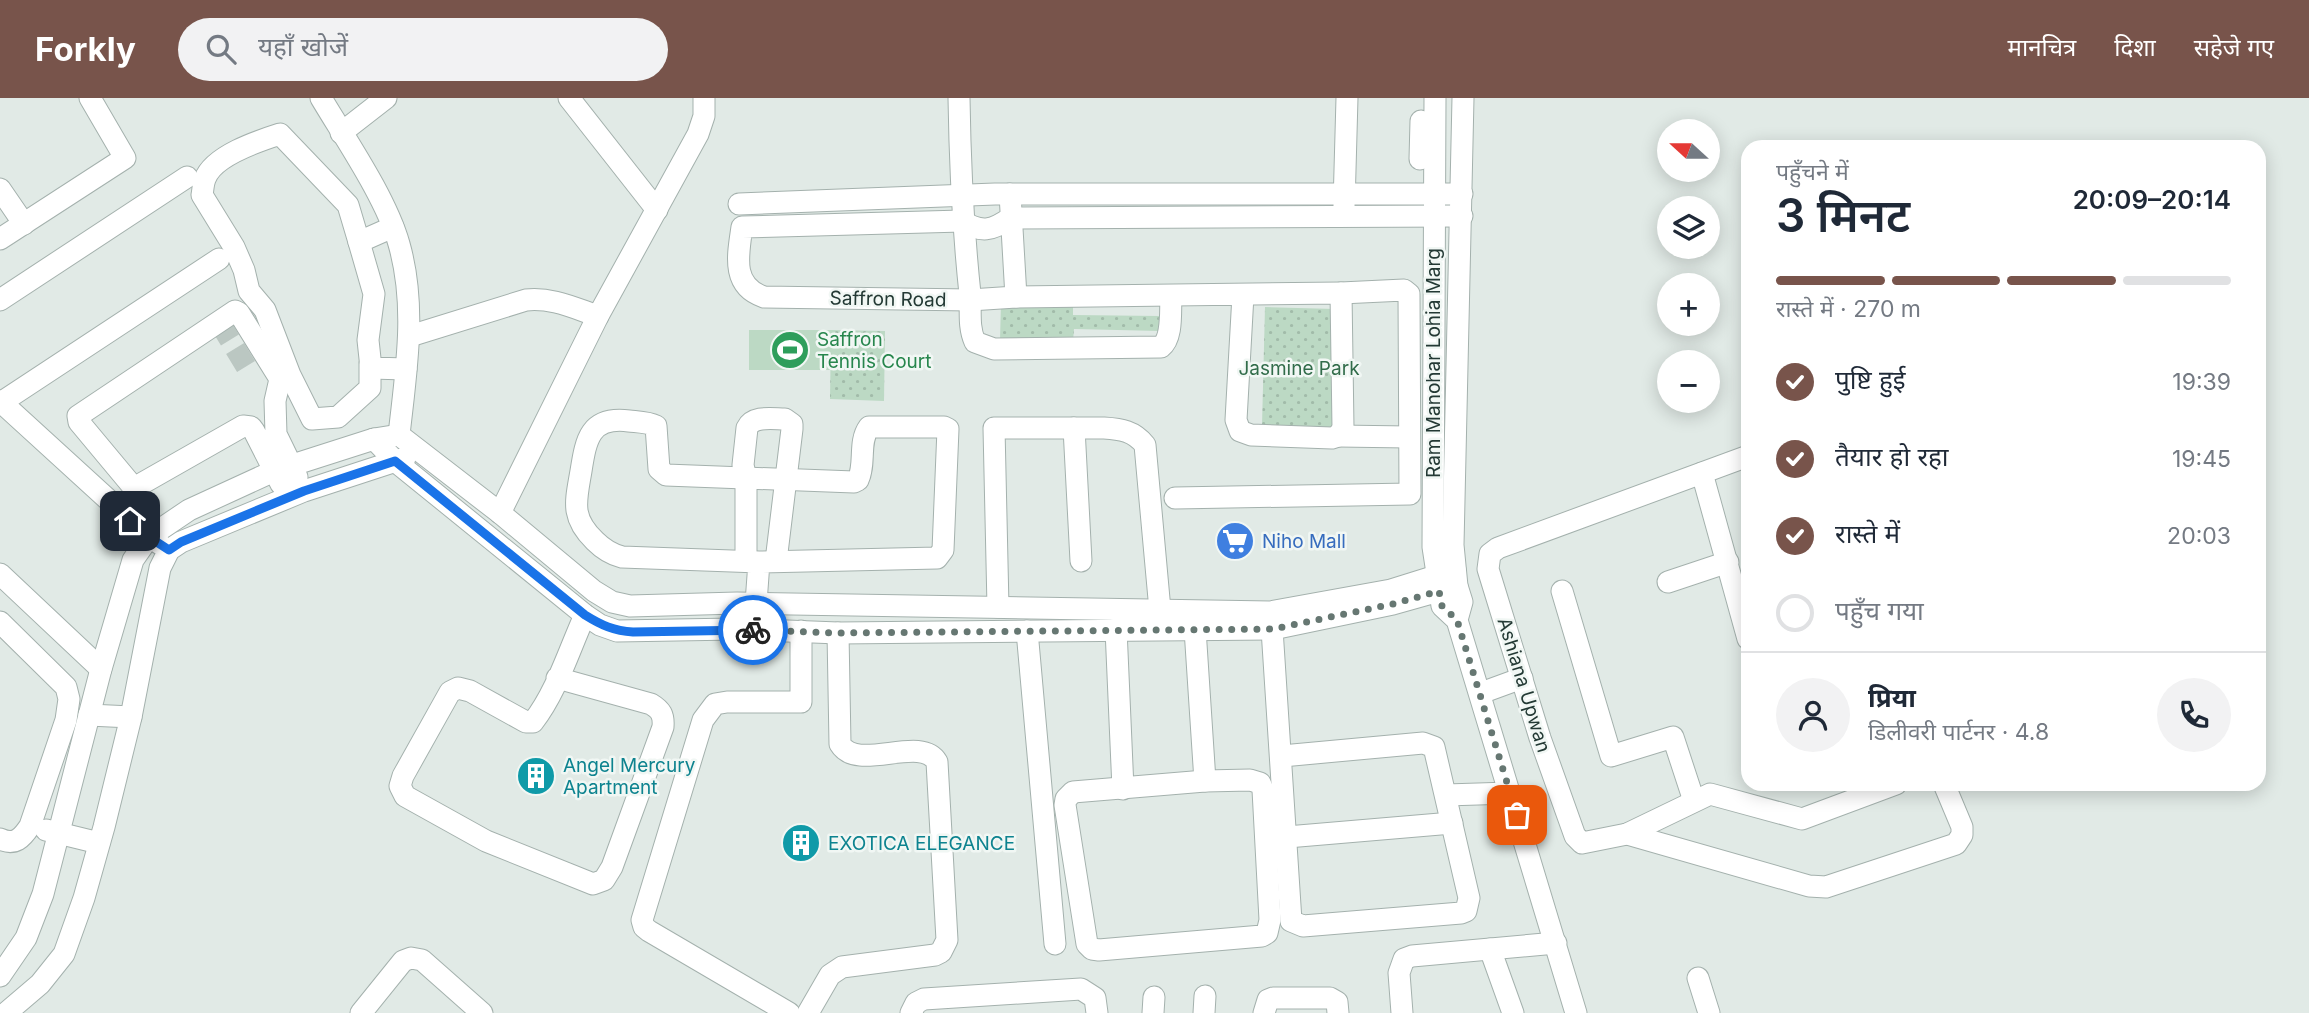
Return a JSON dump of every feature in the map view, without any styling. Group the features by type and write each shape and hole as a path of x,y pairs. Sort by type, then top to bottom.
{"street":[{"path":"0,239 125,158 90,98"},
{"path":"321,98 383,205 399,242 407,279 410,336 399,435"},
{"path":"341,133 386,98"},
{"path":"569,98 656,210"},
{"path":"500,513 598,316 698,134 704,116 704,98"},
{"path":"959,98 962,221 971,333 975,342 985,347 1156,348 1166,344 1171,297"},
{"path":"1344,215 1347,98"},
{"path":"1420,159 1422,98"},
{"name":"Ram Manohar Lohia Marg","path":"1436,98 1433,547 1447,581 1462,602 1457,620 1576,1013"},
{"name":"Ram Manohar Lohia Marg","path":"1447,581 1453,545 1464,98"},
{"path":"280,134 348,205 359,242 374,294 368,340 370,388 338,417 312,419 290,375 265,310 249,290 234,247 202,195 205,177 219,162 254,142 280,134"},
{"path":"0,300 187,177"},
{"path":"0,189 24,224"},
{"path":"1010,194 1016,297"},
{"path":"739,204 1010,194 1462,194"},
{"path":"1239,194 1239,217"},
{"path":"962,221 975,229 987,230 1010,218 1462,216"},
{"name":"Saffron Road","path":"962,221 742,227 738,263 741,281 754,294 764,297 970,300 1404,290 1409,294 1409,437"},
{"path":"359,242 393,227"},
{"path":"169,550 149,537 1,402 219,259"},
{"path":"1338,436 1343,428 1341,293"},
{"path":"1175,498 1410,494 1409,437 1332,438 1251,435 1240,431 1236,420 1243,295"},
{"path":"410,336 538,298 598,316"},
{"path":"283,467 251,427 243,426 134,488 79,422 78,416 235,311 239,313 280,379 275,401 276,434 283,467 296,495"},
{"path":"370,364 371,368 406,369"},
{"path":"618,419 656,426 659,469 666,475 746,478 854,482 861,474 864,435 869,427 944,427 948,431 943,550 937,558 761,561 613,555 604,550 578,520 576,506 585,442 592,431 604,422 618,419"},
{"path":"756,603 761,561 784,479 792,429 792,424 785,419 755,419 749,422 743,465 761,561"},
{"path":"999,607 994,428 1074,428 1120,429 1139,438 1145,445 1160,610"},
{"path":"1074,428 1081,561"},
{"path":"0,976 26,938 43,894 132,560 149,537 189,510 283,467 374,439 399,435 500,513 594,591 612,602 630,606 756,603 999,607 1084,619 1116,629 1272,629 1393,604 1447,581"},
{"path":"374,439 395,461 585,615 600,625 625,632 735,629 830,633 1027,631 1084,619 1160,610 1270,612 1447,581"},
{"path":"6,1013 40,984 64,954 84,898 131,717 160,568 169,550 181,542 296,495 420,453"},
{"name":"Ashiana Upwan","path":"1741,459 1498,548 1490,554 1488,569 1540,738 1575,836 1582,842 1628,834 1809,886 1826,887 1956,844 1962,835 1962,827 1947,791"},
{"path":"1702,473 1741,612"},
{"path":"1668,582 1728,562"},
{"path":"0,573 101,669"},
{"path":"1562,591 1611,756 1673,737 1694,801"},
{"path":"808,1013 835,970 935,955 941,952 947,940 937,762 934,757 923,752 854,755 843,749 840,744 830,633 822,604"},
{"path":"557,678 651,704 660,710 664,717 663,727 612,867 604,880 593,884 486,841 405,796 400,786 450,692 458,688 470,691 526,722 533,722 549,697 557,678 585,615"},
{"path":"0,622 66,687 69,699 66,720 30,826 15,842 0,839"},
{"path":"1116,629 1123,789"},
{"path":"1195,629 1205,781"},
{"path":"1272,629 1291,921 1303,926 1461,914 1466,911 1469,898 1437,752 1430,744 1282,756"},
{"path":"789,1013 649,932 642,920 703,720 715,704 801,702 801,631"},
{"path":"1027,631 1055,944"},
{"path":"1481,693 1522,678"},
{"path":"89,715 131,717"},
{"path":"1205,781 1256,781 1263,790 1270,920 1267,933 1262,936 1092,949 1087,944 1066,799 1073,792 1205,781"},
{"path":"1628,834 1710,794 1802,819 1877,791"},
{"path":"1446,795 1510,793"},
{"path":"1287,837 1452,823"},
{"path":"30,826 99,843"},
{"path":"1402,1013 1399,973 1404,959 1412,956 1556,943"},
{"path":"1490,949 1513,1013"},
{"path":"361,1013 403,961 411,958 422,960 482,1013"},
{"path":"1698,978 1709,1013"},
{"path":"911,1013 916,1003 924,999 985,1004 1082,989 1095,998 1097,1013"},
{"path":"1264,1013 1268,1000 1273,998 1330,998 1337,1002 1338,1013"}],"green space":[{"path":"1001,302 1073,303 1073,315 1160,316 1160,331 1074,329 1073,341 1000,340"},
{"name":"Jasmine Park","path":"1265,307 1335,309 1332,428 1262,426"},
{"name":"Saffron Tennis Court","path":"749,330 831,330 831,370 749,370"},
{"path":"831,330 885,331 884,401 830,399"}],"tunnel":[{"path":"219,322 247,368"}],"way so far":[{"path":"753,630 838,633 1273,629 1393,604 1439,591 1442,606 1457,620 1517,815"}],"place":[{"name":"Saffron Tennis Court","path":"790,350"},
{"name":"Niho Mall","path":"1235,541"},
{"name":"Angel Mercury Apartment","path":"536,776"},
{"name":"EXOTICA ELEGANCE","path":"801,843"}],"route":[{"path":"130,521 169,550 181,542 304,491 395,461 600,625 617,631 633,632 753,630"}]}
